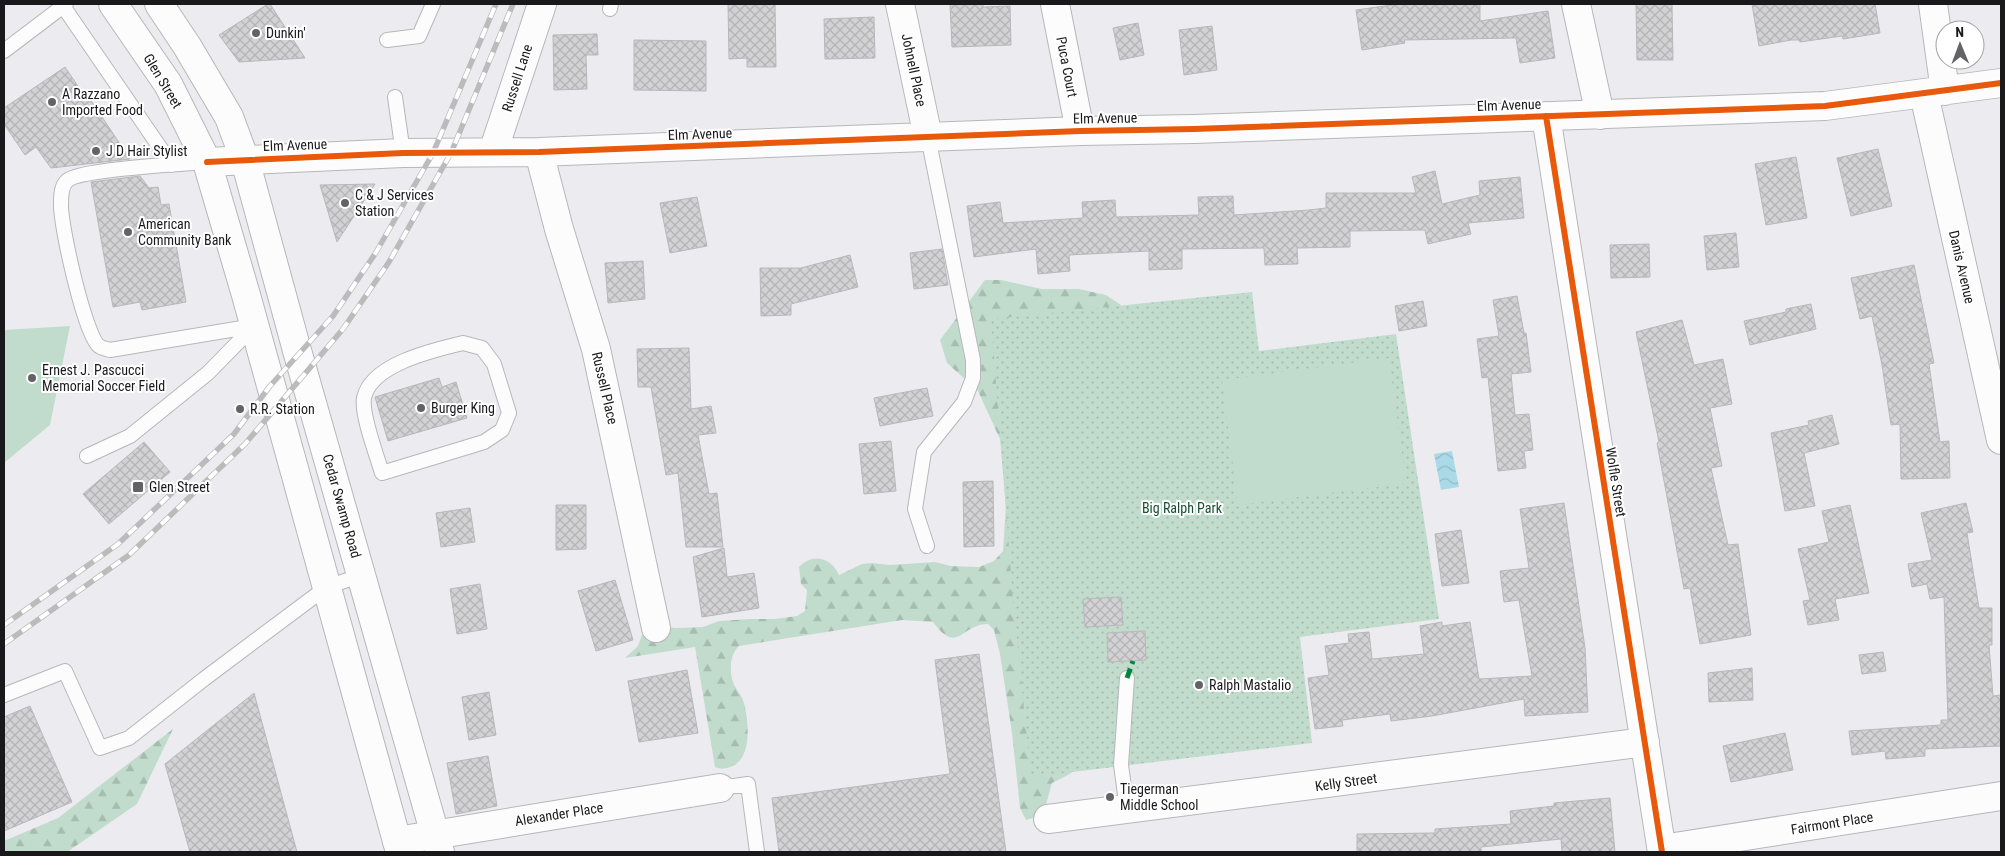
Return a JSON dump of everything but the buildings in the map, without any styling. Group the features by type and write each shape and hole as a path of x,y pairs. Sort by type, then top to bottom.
{"street":[{"name":"Glen Street","path":"113,4 168,84 208,162"},
{"path":"159,4 187,46 229,117 246,160"},
{"name":"Russell Lane","path":"493,152 542,4"},
{"name":"Johnell Place","path":"900,4 928,137"},
{"name":"Puca Court","path":"1055,4 1080,131"},
{"path":"1576,4 1600,115"},
{"name":"Danis Avenue","path":"1933,4 1934,92 2001,440"},
{"name":"Elm Avenue","path":"208,162 404,153 540,152 1080,131 1194,129 1825,106 2001,83"},
{"name":"Wolfle Street","path":"1546,116 1662,851"},
{"name":"Russell Place","path":"540,152 559,229 596,349 656,628"},
{"name":"Cedar Swamp Road","path":"246,160 298,354 438,843"},
{"path":"208,162 398,847"},
{"name":"Kelly Street","path":"1048,819 1645,742"},
{"name":"Alexander Place","path":"398,847 438,843 720,788"},
{"name":"Fairmont Place","path":"1662,851 2001,796"}],"lane":[{"path":"387,40 419,36 433,4"},
{"path":"4,51 64,5 172,165"},
{"path":"396,97 404,153"},
{"path":"928,137 973,360 973,378 964,402 924,452 915,509 928,546"},
{"path":"208,162 113,170 71,178 65,183 60,206 65,241 89,331 98,346 110,350 254,326"},
{"path":"87,456 130,436 208,373 254,326"},
{"path":"463,343 482,348 494,364 508,414 502,430 484,442 382,473 365,416 364,398 374,378 390,368 442,348 463,343"},
{"path":"4,695 65,671 100,748 129,738 327,587 362,575"},
{"path":"1127,678 1121,765 1127,810"},
{"path":"720,788 748,784 757,852"}],"green space":[{"path":"985,280 1001,280 1042,289 1079,289 1106,295 1121,305 1085,763 1052,783 1045,807 1038,815 1026,820 1020,808 1012,733 1000,654 994,630 988,624 979,625 954,638 948,637 941,632 933,622 902,620 739,646 732,658 731,672 734,685 744,703 748,731 747,741 741,758 735,765 724,769 715,767 695,647 625,658 638,646 642,635 648,629 703,627 719,621 775,619 797,616 805,611 807,590 801,584 799,567 804,562 816,558 832,564 839,575 862,564 872,563 890,565 935,562 951,566 979,567 994,561 1003,551 1006,505 1000,439 978,391 947,363 940,340"},
{"name":"Big Ralph Park","path":"1252,292 1259,351 1396,334 1439,619 1300,637 1312,743 1031,777 1014,612 991,319"},
{"name":"Ernest J. Pascucci Memorial Soccer Field","path":"70,326 50,425 4,463 4,330"},
{"path":"1389,358 1406,483 1238,505 1222,380"},
{"path":"173,729 137,804 67,852 4,852 4,841 58,818"}],"water":[{"path":"1452,451 1459,487 1441,490 1434,454"}],"railway":[{"path":"4,625 118,544 234,434 270,386 333,316 375,254 433,153 496,4"},
{"path":"4,644 129,555 245,444 343,329 389,262 451,153 513,4"}],"marked path":[{"path":"1127,678 1133,661"}],"cycle path":[{"path":"207,162 403,153 539,152 1080,131 1194,129 1825,106 2001,83"},
{"path":"1546,116 1662,852"}],"place":[{"name":"Dunkin'","path":"256,33"},
{"name":"A Razzano Imported Food","path":"52,102"},
{"name":"J D Hair Stylist","path":"96,151"},
{"name":"C & J Services Station","path":"345,203"},
{"name":"American Community Bank","path":"128,232"},
{"name":"Ernest J. Pascucci Memorial Soccer Field","path":"32,378"},
{"name":"Burger King","path":"421,408"},
{"name":"R.R. Station","path":"240,409"},
{"name":"Glen Street","path":"138,487"},
{"name":"Ralph Mastalio","path":"1199,685"},
{"name":"Tiegerman Middle School","path":"1110,797"}]}
